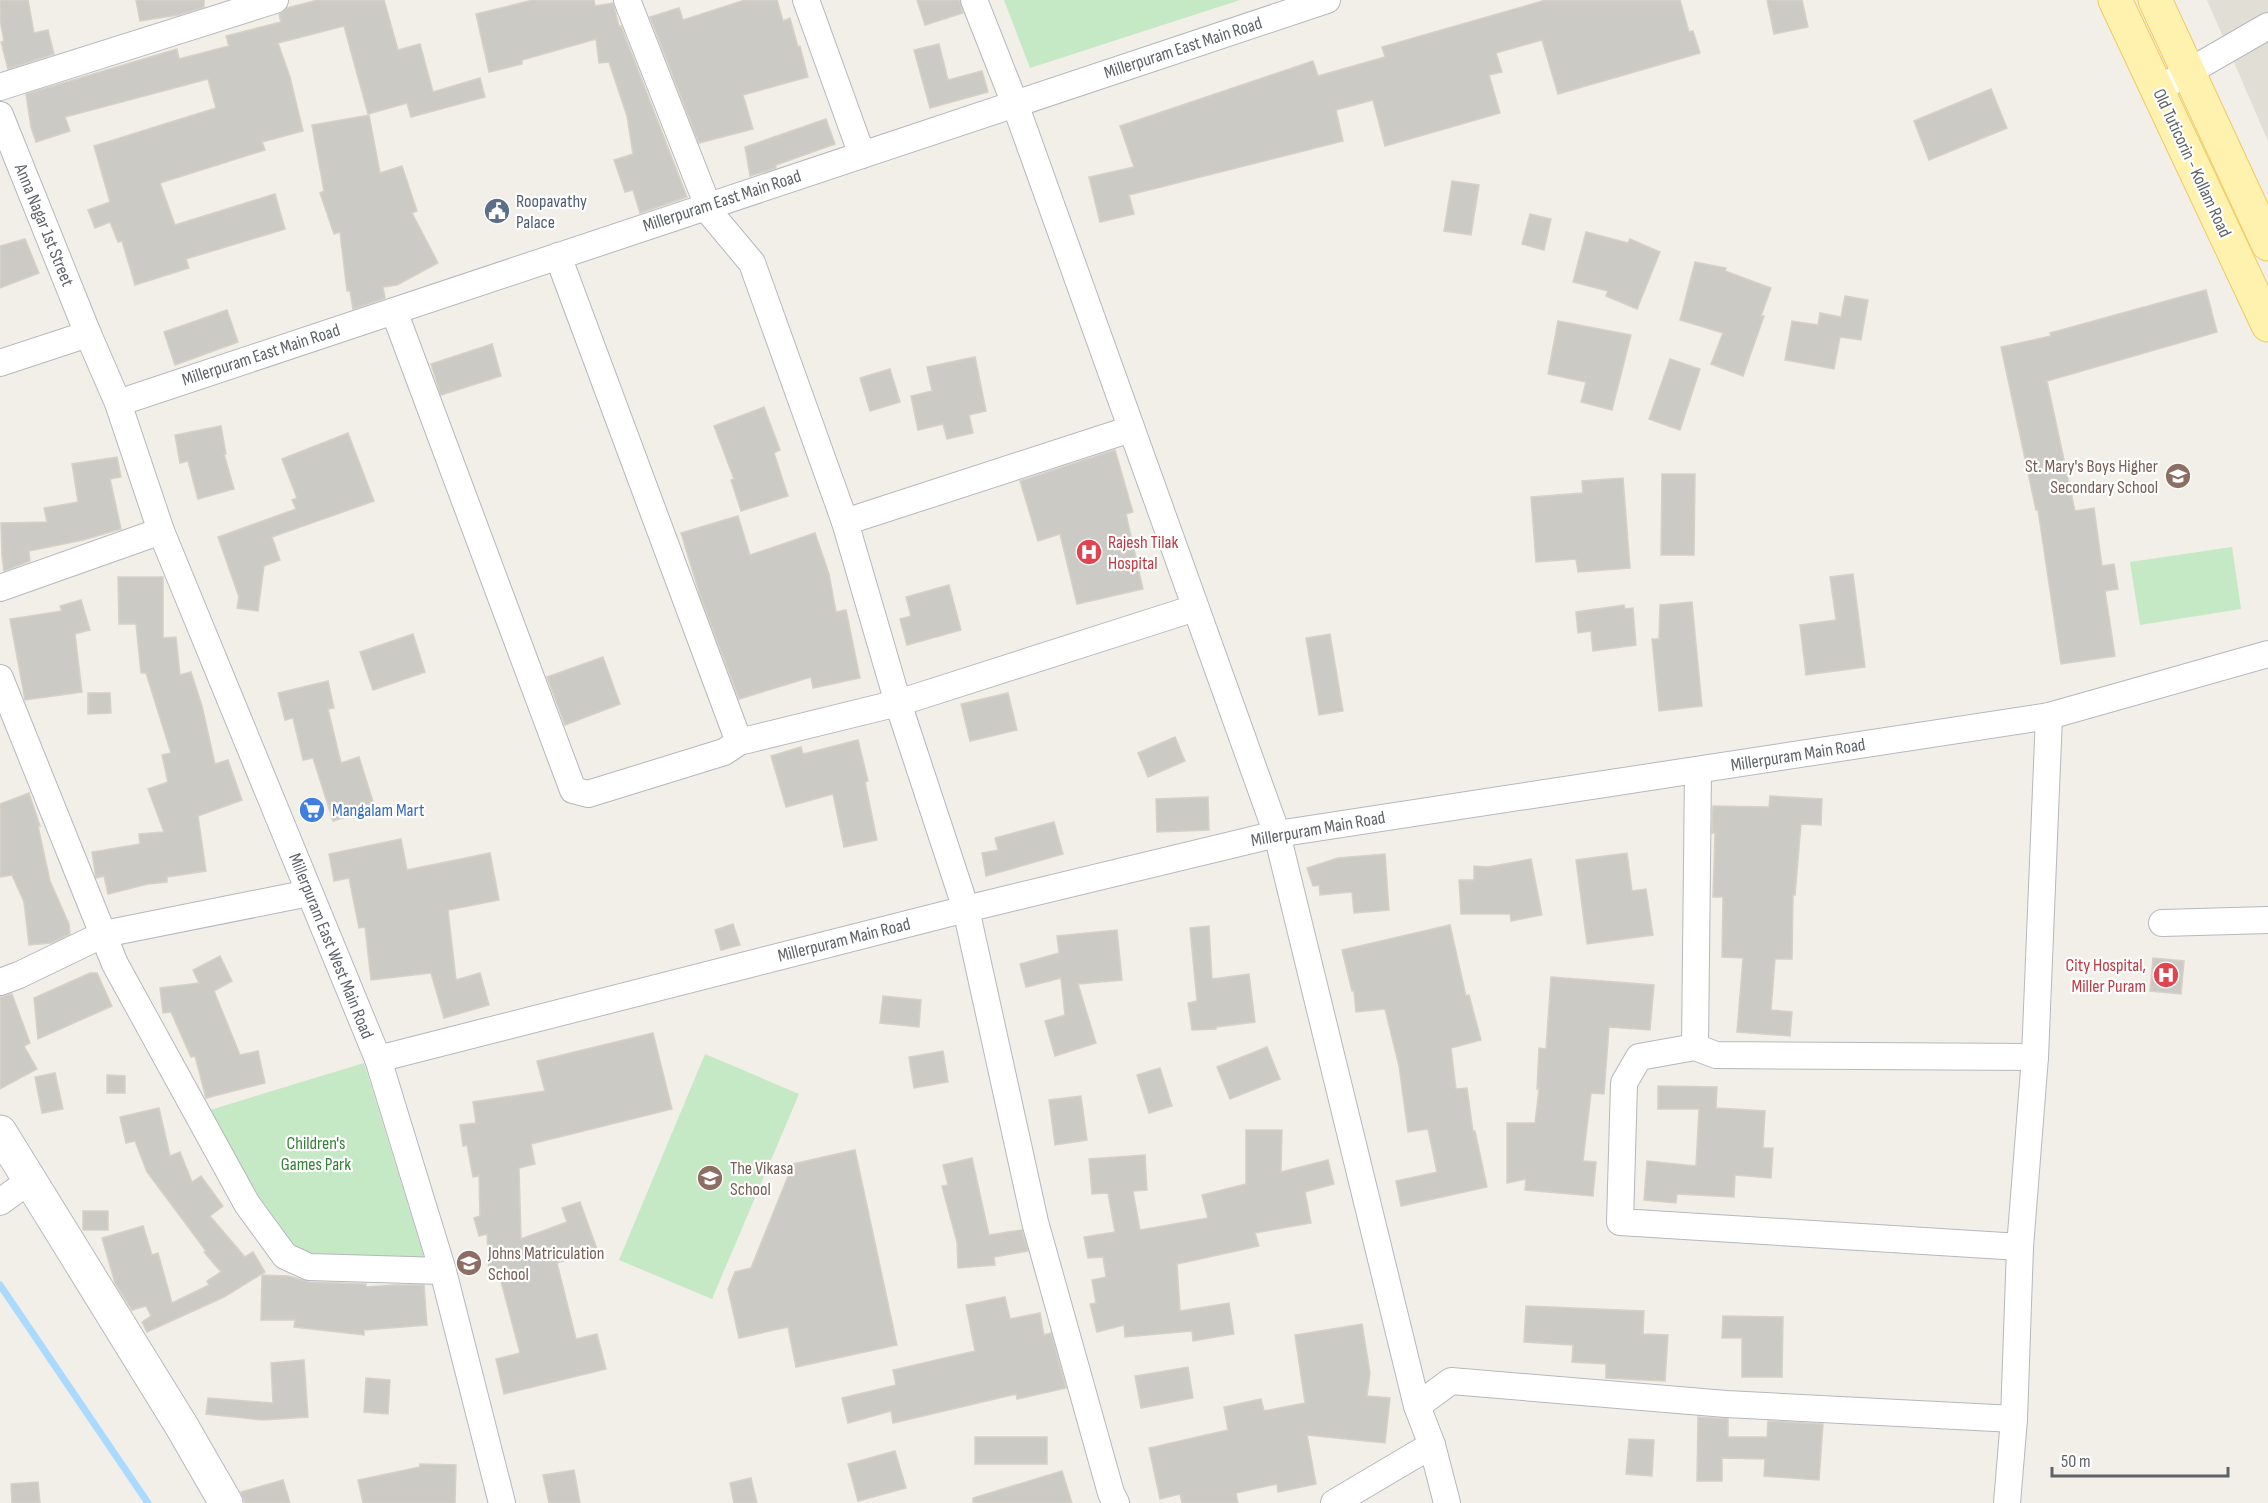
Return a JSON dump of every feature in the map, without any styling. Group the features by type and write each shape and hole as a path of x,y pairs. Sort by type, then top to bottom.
{"main road":[{"name":"Old Tuticorin - Kollam Road","path":"2115,0 2268,325"},
{"path":"2155,0 2268,244"}],"street":[{"path":"0,87 274,0"},
{"path":"627,0 711,214 752,263 845,522 898,703 966,909 1035,1222 1111,1493 1116,1503"},
{"path":"806,0 862,155"},
{"path":"974,0 1015,104 1276,834 1417,1406 1432,1445 1447,1503"},
{"name":"Millerpuram East Main Road","path":"118,403 1327,0"},
{"path":"2157,90 2268,26"},
{"name":"Anna Nagar 1st Street","path":"0,116 118,403"},
{"path":"558,256 739,742"},
{"path":"394,311 573,790 588,794 724,752 739,742 898,703 1196,608"},
{"path":"0,363 88,334"},
{"name":"Millerpuram East West Main Road","path":"118,403 161,531 378,1059 443,1271 502,1503"},
{"path":"845,522 1131,429"},
{"path":"0,588 161,531"},
{"name":"Millerpuram Main Road","path":"378,1059 966,909 1276,834 2049,716 2268,654"},
{"path":"0,678 115,964 246,1204 285,1256 309,1268 443,1271"},
{"path":"2007,1503 2014,1419 2020,1247 2035,1057 2049,716"},
{"path":"1695,1047 1698,771"},
{"path":"0,982 104,934 309,893"},
{"path":"2162,923 2268,920"},
{"path":"2020,1247 1620,1222 1624,1083 1639,1057 1695,1047 1716,1054 2035,1057"},
{"path":"0,1132 226,1503"},
{"path":"0,1202 29,1181"},
{"path":"1417,1406 1451,1381 1726,1404 2014,1419"},
{"path":"1334,1503 1432,1445"}],"shaded area":[{"path":"2207,0 2268,0 2268,141"}],"green space":[{"path":"1004,0 1240,0 1030,68"},
{"path":"2232,547 2241,609 2140,625 2130,562"},
{"path":"705,1054 799,1094 712,1299 619,1260"},
{"name":"Children's Games Park","path":"364,1063 425,1260 311,1258 291,1248 257,1196 210,1110"}],"building":[{"path":"0,0 28,0 34,33 48,30 54,54 8,69 1,42 4,41 0,20"},
{"path":"136,0 204,0 204,7 178,15 140,21"},
{"path":"318,0 384,0 398,50 420,44 433,92 480,78 485,97 411,117 407,103 368,114 344,26 278,43 290,77 303,131 262,142 265,150 160,183 175,225 275,194 285,229 186,259 189,268 135,285 122,241 118,242 110,222 95,228 88,210 110,202 94,146 216,108 208,79 65,117 70,131 36,142 31,127 26,94 177,49 179,59 229,46 226,36 281,22 279,14 287,8"},
{"path":"533,0 594,0 595,6 613,3 619,26 621,26 687,197 640,213 633,190 625,192 614,160 633,154 627,116 609,62 599,63 596,39 522,60 522,64 489,72 476,14"},
{"path":"745,0 777,0 783,21 790,18 808,77 743,95 753,129 699,143 650,17 679,8 683,20"},
{"path":"917,0 959,0 963,13 925,25"},
{"path":"1546,0 1680,0 1689,32 1693,31 1700,53 1558,94 1542,40 1496,53 1502,72 1489,75 1500,113 1385,146 1373,100 1336,110 1343,141 1129,195 1134,214 1100,222 1089,177 1134,167 1120,126 1313,61 1318,76 1385,57 1382,47"},
{"path":"1767,0 1802,0 1808,27 1774,34"},
{"path":"939,44 948,80 982,71 988,92 930,108 914,50"},
{"path":"1991,89 2007,128 1929,160 1914,121"},
{"path":"369,115 380,173 402,166 417,211 412,213 438,263 397,285 383,287 385,298 353,309 350,291 347,291 340,232 334,234 320,193 324,191 312,125"},
{"path":"826,119 835,144 750,176 745,147"},
{"path":"1452,181 1479,185 1471,235 1444,231"},
{"path":"1530,214 1551,219 1544,250 1522,244"},
{"path":"1586,232 1628,243 1630,239 1660,252 1637,309 1606,296 1608,291 1573,282"},
{"path":"25,239 39,273 0,288 0,246"},
{"path":"1695,262 1726,268 1725,271 1771,288 1761,316 1764,316 1743,376 1711,364 1723,333 1680,320"},
{"path":"2206,290 2217,332 2047,381 2075,511 2094,508 2102,566 2114,564 2118,589 2105,591 2115,656 2061,664 2038,510 2036,510 2001,347 2051,336 2050,333"},
{"path":"1845,296 1868,300 1861,340 1840,337 1834,369 1785,360 1792,321 1818,325 1820,313 1841,317"},
{"path":"227,310 238,342 175,365 164,332"},
{"path":"1558,321 1631,335 1612,410 1581,402 1586,382 1548,374"},
{"path":"492,344 501,376 441,395 431,364"},
{"path":"975,357 986,411 969,415 973,433 947,439 943,424 918,430 911,396 932,391 927,367"},
{"path":"1670,359 1700,369 1680,430 1649,419"},
{"path":"890,369 900,402 870,411 860,378"},
{"path":"764,407 780,450 774,453 788,496 741,511 731,480 734,479 714,426"},
{"path":"221,426 226,454 224,454 234,489 198,499 188,461 180,463 175,435"},
{"path":"348,433 374,501 272,537 280,560 264,566 258,611 237,608 239,597 218,537 296,509 292,500 297,498 282,459"},
{"path":"1115,450 1133,512 1126,514 1143,589 1077,604 1060,534 1038,541 1020,481"},
{"path":"117,457 121,477 110,479 121,529 83,540 29,551 30,561 4,571 1,523 47,522 44,508 78,502 72,464"},
{"path":"1662,474 1695,474 1694,555 1661,555"},
{"path":"1623,478 1630,568 1578,572 1576,559 1536,562 1531,497 1583,493 1582,481"},
{"path":"738,516 750,555 815,533 829,574 836,612 846,610 860,678 813,688 811,677 739,699 700,595 681,533"},
{"path":"1853,574 1865,667 1806,675 1800,625 1836,620 1830,577"},
{"path":"118,577 163,577 163,638 176,637 180,675 191,672 202,706 215,764 228,760 242,800 198,816 206,871 167,877 167,882 148,884 108,894 104,876 96,878 92,852 140,844 139,834 164,832 148,789 168,782 162,755 171,753 146,673 141,673 136,624 119,624"},
{"path":"949,585 961,630 907,645 900,619 911,616 906,597"},
{"path":"81,600 90,630 75,634 82,692 25,700 10,619 62,611 60,606"},
{"path":"1692,602 1702,706 1659,711 1652,639 1659,639 1660,605"},
{"path":"1624,605 1625,609 1633,608 1636,645 1593,651 1591,631 1578,633 1576,612"},
{"path":"413,634 425,672 373,690 360,652"},
{"path":"1330,634 1343,711 1319,715 1306,638"},
{"path":"603,657 620,704 565,725 547,677"},
{"path":"328,681 334,708 328,709 341,763 359,757 375,808 333,821 313,758 303,760 293,718 285,720 278,693"},
{"path":"88,693 110,693 111,713 88,714"},
{"path":"1008,693 1017,730 970,741 961,704"},
{"path":"1175,737 1185,761 1148,777 1138,753"},
{"path":"858,740 868,781 865,782 877,840 844,847 833,794 786,807 771,756 801,747 803,754"},
{"path":"29,793 40,826 38,826 50,881 69,924 70,934 51,943 29,945 24,902 12,875 0,877 0,804"},
{"path":"1770,796 1822,799 1821,825 1801,824 1795,895 1793,895 1792,959 1775,959 1771,1010 1792,1012 1790,1036 1737,1032 1743,958 1722,957 1723,897 1713,897 1715,833 1712,833 1713,806 1769,807"},
{"path":"1208,797 1209,830 1157,832 1156,799"},
{"path":"1054,822 1063,854 986,876 982,853 998,850 995,838"},
{"path":"401,839 407,870 490,853 499,900 448,910 456,980 480,973 489,1005 444,1018 431,973 371,980 365,927 359,928 349,878 334,881 329,854"},
{"path":"1627,853 1632,891 1646,889 1653,935 1587,944 1576,860"},
{"path":"1385,854 1389,910 1354,913 1352,892 1320,895 1319,885 1313,886 1307,868 1338,858"},
{"path":"1531,859 1542,915 1511,921 1510,914 1461,914 1459,880 1474,880 1474,866 1488,867"},
{"path":"733,924 740,945 721,950 715,930"},
{"path":"1450,925 1466,996 1469,995 1481,1040 1451,1048 1456,1089 1467,1088 1473,1131 1475,1131 1487,1187 1401,1206 1396,1181 1437,1172 1428,1129 1408,1132 1399,1066 1385,1009 1356,1012 1354,991 1352,991 1342,950"},
{"path":"1209,926 1212,979 1249,974 1255,1022 1216,1027 1216,1029 1192,1030 1188,1003 1197,1001 1190,928"},
{"path":"1117,930 1122,980 1078,984 1096,1043 1055,1056 1045,1021 1065,1015 1061,978 1026,987 1020,964 1059,953 1057,936"},
{"path":"220,956 232,981 214,991 240,1055 258,1051 265,1083 206,1098 195,1056 191,1057 171,1012 163,1013 160,988 199,983 193,970"},
{"path":"2153,958 2184,961 2181,994 2150,991"},
{"path":"90,973 97,973 112,1006 38,1039 34,998"},
{"path":"1551,977 1654,985 1650,1030 1609,1027 1604,1094 1591,1093 1583,1161 1596,1162 1593,1196 1525,1190 1526,1179 1507,1183 1507,1123 1535,1123 1539,1089 1537,1089 1539,1048 1546,1049"},
{"path":"12,994 30,1043 24,1046 37,1069 0,1089 0,997"},
{"path":"883,996 921,1000 919,1027 880,1023"},
{"path":"653,1033 672,1109 531,1144 535,1164 519,1168 521,1239 567,1222 562,1208 580,1202 597,1249 557,1263 576,1339 597,1334 606,1369 504,1394 496,1359 520,1353 499,1274 489,1275 487,1234 479,1236 474,1218 480,1216 479,1176 473,1177 467,1145 463,1146 460,1125 476,1123 473,1102 545,1091 537,1061"},
{"path":"1267,1047 1280,1079 1230,1099 1217,1067"},
{"path":"943,1051 948,1082 914,1088 909,1057"},
{"path":"1160,1068 1172,1106 1149,1113 1137,1075"},
{"path":"55,1073 63,1109 42,1113 35,1077"},
{"path":"107,1075 125,1076 125,1093 107,1093"},
{"path":"1658,1086 1717,1087 1716,1108 1765,1111 1763,1148 1773,1148 1771,1178 1735,1175 1734,1197 1677,1194 1676,1203 1644,1200 1647,1161 1696,1166 1699,1109 1658,1109"},
{"path":"1081,1096 1087,1140 1055,1145 1049,1100"},
{"path":"159,1108 170,1156 180,1152 192,1182 201,1176 223,1206 210,1216 245,1257 253,1252 265,1272 224,1297 147,1332 142,1322 151,1316 146,1306 132,1310 115,1283 102,1238 143,1226 152,1255 158,1253 172,1303 209,1285 207,1281 221,1272 147,1172 135,1141 126,1143 120,1117"},
{"path":"1246,1130 1282,1130 1281,1172 1328,1160 1334,1184 1305,1192 1311,1223 1255,1233 1259,1246 1177,1264 1180,1311 1229,1303 1234,1334 1193,1341 1192,1331 1125,1337 1124,1325 1097,1332 1090,1304 1096,1303 1092,1280 1106,1277 1103,1257 1088,1258 1084,1237 1115,1232 1108,1193 1092,1194 1089,1159 1145,1155 1147,1190 1133,1191 1140,1230 1208,1218 1202,1195 1246,1184"},
{"path":"855,1150 897,1345 796,1367 788,1327 739,1338 728,1289 735,1272 751,1268 793,1164"},
{"path":"972,1158 989,1235 1022,1230 1028,1251 994,1257 995,1265 958,1268 957,1242 942,1186 948,1185 943,1165"},
{"path":"83,1211 108,1211 108,1230 83,1230"},
{"path":"262,1275 288,1276 309,1282 366,1284 366,1287 424,1285 427,1325 364,1330 364,1335 294,1327 295,1320 261,1320"},
{"path":"1005,1297 1010,1319 1040,1313 1044,1335 1051,1333 1066,1388 1017,1399 1016,1394 893,1423 891,1411 848,1423 842,1398 896,1385 893,1370 975,1351 966,1305"},
{"path":"1526,1306 1644,1311 1643,1334 1668,1335 1665,1381 1606,1378 1606,1364 1572,1362 1573,1345 1524,1342"},
{"path":"1723,1316 1783,1317 1782,1377 1742,1377 1742,1338 1722,1338"},
{"path":"1362,1324 1370,1373 1367,1396 1390,1398 1385,1443 1307,1435 1316,1484 1278,1492 1277,1484 1236,1493 1238,1503 1182,1503 1180,1494 1160,1499 1149,1448 1228,1430 1224,1407 1261,1399 1264,1411 1305,1403 1295,1335"},
{"path":"304,1360 308,1417 262,1420 206,1414 208,1398 273,1403 271,1363"},
{"path":"1188,1367 1193,1398 1141,1408 1135,1376"},
{"path":"366,1378 390,1380 388,1414 364,1412"},
{"path":"1698,1417 1728,1419 1728,1437 1767,1437 1768,1421 1823,1424 1819,1480 1764,1476 1765,1459 1722,1458 1722,1481 1697,1481"},
{"path":"975,1437 1047,1437 1047,1464 975,1464"},
{"path":"1629,1439 1654,1440 1652,1476 1626,1474"},
{"path":"895,1451 906,1488 858,1501 848,1464"},
{"path":"420,1464 456,1465 455,1503 363,1503 358,1480 420,1467"},
{"path":"574,1470 580,1503 549,1503 543,1475"},
{"path":"1062,1471 1072,1503 973,1503 973,1498"},
{"path":"751,1478 757,1503 734,1503 730,1483"},
{"path":"283,1480 290,1503 245,1503 241,1492"},
{"path":"38,1482 40,1503 12,1503 11,1484"}],"waterway":[{"path":"0,1285 148,1503"}],"place":[{"name":"Roopavathy Palace","path":"497,211"},
{"name":"St. Mary's Boys Higher Secondary School","path":"2178,476"},
{"name":"Rajesh Tilak Hospital","path":"1089,552"},
{"name":"Mangalam Mart","path":"312,810"},
{"name":"City Hospital, Miller Puram","path":"2166,975"},
{"name":"The Vikasa School","path":"710,1178"},
{"name":"Johns Matriculation School","path":"469,1263"}]}
